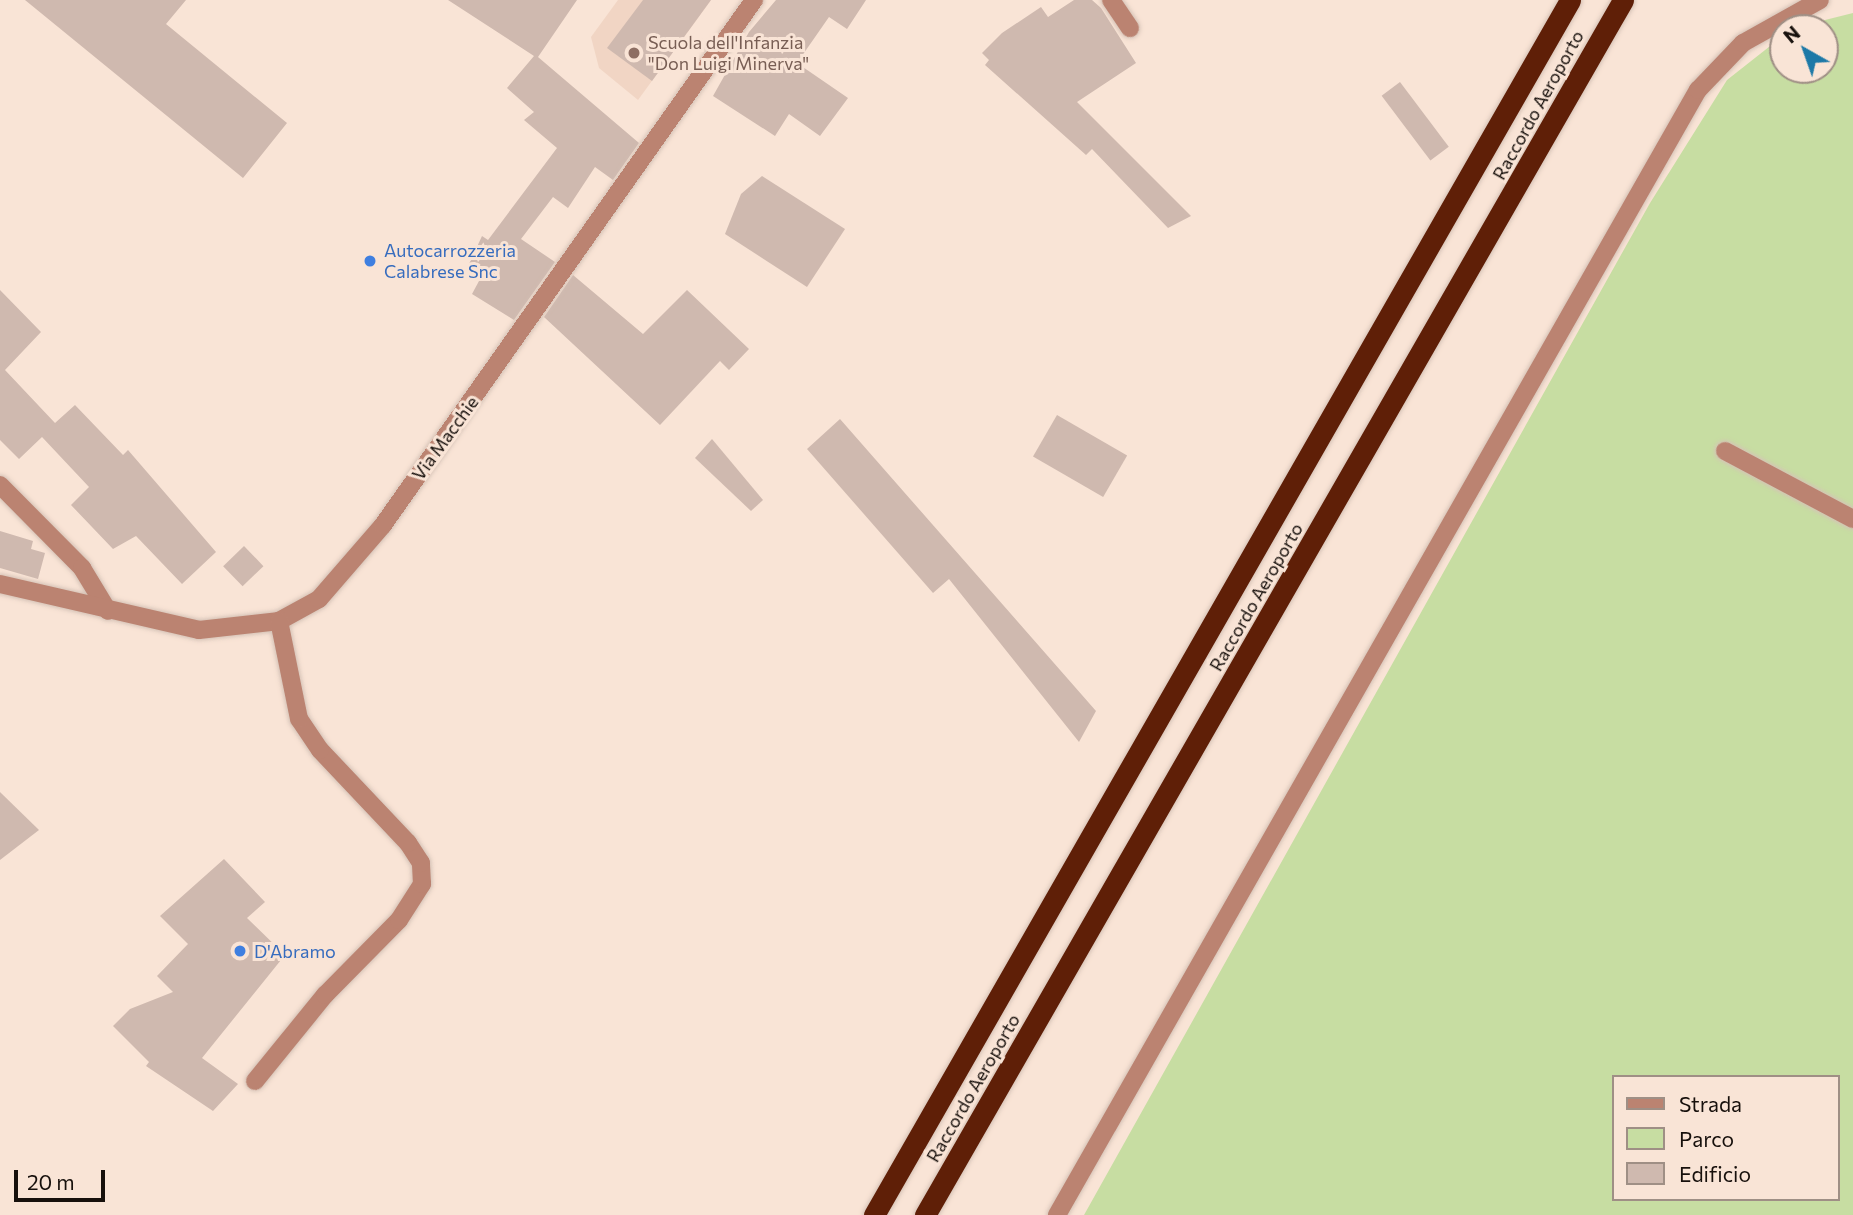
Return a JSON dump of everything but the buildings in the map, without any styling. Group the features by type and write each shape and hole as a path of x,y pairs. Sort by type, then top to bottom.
{"highway":[{"name":"Raccordo Aeroporto","path":"874,1215 1570,0"},
{"name":"Raccordo Aeroporto","path":"925,1215 1623,0"}],"street":[{"name":"Via Macchie","path":"0,584 107,611 199,630 279,621 319,598 383,525 754,0"},
{"path":"1111,0 1130,28"},
{"path":"1058,1215 1698,90 1743,43 1820,0"},
{"path":"1725,451 1853,519"},
{"path":"0,485 82,568 107,611"},
{"path":"254,1081 325,995 400,920 422,884 421,863 408,843 320,750 299,719 279,621"}],"shaded area":[{"name":"Scuola dell'Infanzia \"Don Luigi Minerva\"","path":"618,0 711,0 638,100 599,68 591,37"}],"green space":[{"path":"1853,13 1853,1215 1084,1215 1650,203 1727,80 1769,47 1769,84 1839,84 1839,16"}],"place":[{"name":"Scuola dell'Infanzia \"Don Luigi Minerva\"","path":"634,53"},
{"name":"Autocarrozzeria Calabrese Snc","path":"370,261"},
{"name":"D'Abramo","path":"240,951"}]}
